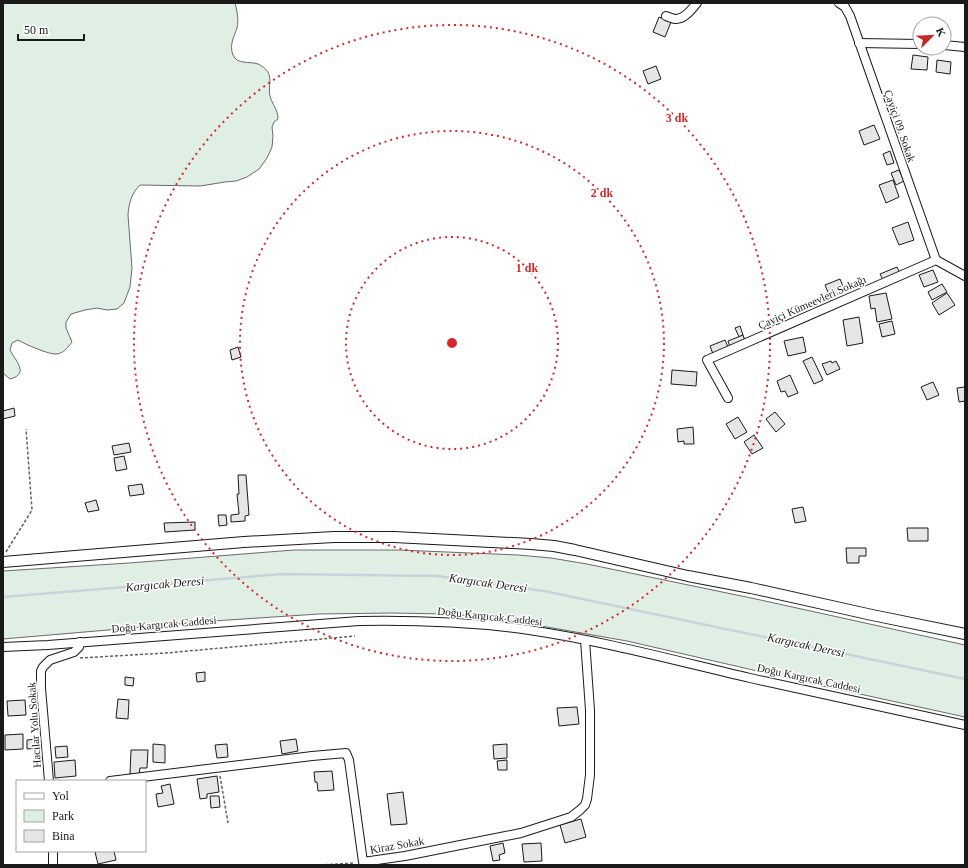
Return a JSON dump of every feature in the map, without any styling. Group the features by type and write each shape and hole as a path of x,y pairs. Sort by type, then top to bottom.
{"street":[{"path":"666,16 676,19 683,17 697,3"},
{"name":"Çayiçi 09. Sokak","path":"839,3 848,11 936,260"},
{"path":"859,43 912,44"},
{"path":"952,46 965,47"},
{"path":"936,260 965,276"},
{"name":"Çayiçi Kümeevleri Sokağı","path":"728,398 707,360 936,260"},
{"path":"3,562 244,542 334,537 394,537 531,544 575,550 688,576 965,634"},
{"name":"Doğu Kargıcak Caddesi","path":"3,648 359,621 387,620 443,622 530,630 585,640 965,725"},
{"name":"Kiraz Sokak","path":"118,780 346,753 349,760 363,862 405,856 521,833 571,817 585,805 587,799 590,775 590,710 585,640"},
{"name":"Hacılar Yolu Sokak","path":"49,780 41,688 41,671 42,667 50,660 74,652 78,649 80,642"},
{"path":"52,852 53,865"}],"path":[{"path":"3,557 32,510 26,429"},
{"path":"80,658 166,653 355,636"},
{"path":"218,767 228,823"},
{"path":"320,865 363,862"}],"green space":[{"path":"3,3 235,3 238,21 232,44 233,55 237,60 255,63 265,68 268,72 270,78 270,96 278,119 274,122 272,127 272,147 267,158 259,169 247,177 236,181 200,186 140,185 133,195 128,211 132,268 130,287 124,303 117,309 107,310 97,308 71,314 66,322 66,328 72,342 66,350 57,354 43,351 18,340 12,343 10,350 20,370 16,377 10,379 3,373"},
{"path":"294,550 399,550 518,555 551,558 756,599 965,645 965,717 627,641 488,617 446,614 391,613 319,614 213,621 3,639 3,571"}],"building":[{"path":"659,17 671,22 665,37 653,32"},
{"path":"913,56 928,57 927,70 911,69"},
{"path":"937,60 951,62 950,74 936,72"},
{"path":"656,66 661,79 648,84 643,71"},
{"path":"874,125 880,139 864,145 859,131"},
{"path":"890,151 894,163 887,165 883,154"},
{"path":"899,170 904,181 896,185 891,173"},
{"path":"893,180 899,197 886,203 879,185"},
{"path":"908,222 914,240 899,245 892,228"},
{"path":"897,267 900,273 883,280 880,274"},
{"path":"933,270 938,282 924,287 919,275"},
{"path":"840,279 845,291 830,297 825,285"},
{"path":"942,284 947,292 932,300 928,292"},
{"path":"886,293 892,319 877,322 875,308 871,309 869,296"},
{"path":"947,293 955,305 939,315 932,303"},
{"path":"828,294 832,303 818,309 814,300"},
{"path":"859,317 863,343 847,346 843,320"},
{"path":"892,321 895,334 882,337 879,324"},
{"path":"740,326 743,335 739,337 735,328"},
{"path":"743,335 745,341 730,347 728,341"},
{"path":"803,337 806,352 788,356 784,341"},
{"path":"725,340 728,347 713,354 710,346"},
{"path":"238,347 241,357 232,360 230,350"},
{"path":"812,357 823,380 814,384 803,361"},
{"path":"831,361 832,363 836,361 840,369 827,375 822,364"},
{"path":"672,370 697,372 696,386 671,384"},
{"path":"790,375 798,393 788,397 785,391 781,392 777,381"},
{"path":"933,382 939,395 927,400 921,387"},
{"path":"965,387 965,401 959,402 957,388"},
{"path":"14,408 15,416 3,419 3,411"},
{"path":"775,412 785,424 776,432 766,419"},
{"path":"738,417 747,432 735,439 726,424"},
{"path":"693,427 694,444 684,444 684,441 678,442 677,429"},
{"path":"754,435 763,448 752,454 744,442"},
{"path":"129,443 131,452 114,455 112,446"},
{"path":"124,456 127,469 116,471 114,458"},
{"path":"238,475 246,475 249,515 245,516 245,521 231,522 231,515 239,514 237,494 239,494"},
{"path":"142,484 144,494 130,496 128,486"},
{"path":"96,500 99,510 88,512 85,503"},
{"path":"803,507 806,521 795,523 792,509"},
{"path":"218,515 226,515 227,525 219,526"},
{"path":"195,522 195,530 165,532 164,523"},
{"path":"907,528 928,528 928,541 908,541"},
{"path":"846,548 866,548 866,556 859,556 859,563 847,563"},
{"path":"205,672 205,681 197,682 196,673"},
{"path":"125,677 134,678 133,686 125,685"},
{"path":"118,699 129,700 128,719 116,718"},
{"path":"25,700 26,715 8,716 7,701"},
{"path":"577,707 579,724 559,726 557,708"},
{"path":"23,734 23,749 5,750 5,735"},
{"path":"37,739 38,748 27,749 27,740"},
{"path":"296,739 298,751 282,754 280,741"},
{"path":"153,744 165,745 165,763 153,762"},
{"path":"227,744 228,757 217,758 215,745"},
{"path":"507,744 507,758 494,759 493,745"},
{"path":"67,746 68,757 56,758 55,747"},
{"path":"131,750 148,750 147,768 140,768 139,775 130,774"},
{"path":"75,760 76,776 55,778 54,762"},
{"path":"507,760 507,770 498,770 497,761"},
{"path":"332,771 334,790 318,791 314,772"},
{"path":"217,776 219,792 207,794 207,798 200,799 197,779"},
{"path":"170,784 174,804 158,807 156,794 163,793 161,786"},
{"path":"403,792 407,824 391,825 387,794"},
{"path":"210,796 219,796 220,807 211,808"},
{"path":"581,819 586,837 565,843 560,825"},
{"path":"503,843 505,853 499,855 500,860 493,861 490,846"},
{"path":"541,843 542,861 524,862 522,844"},
{"path":"95,852 114,852 116,860 98,864"}],"waterway":[{"name":"Kargıcak Deresi","path":"3,597 282,574 438,576 544,591 965,679"}]}
